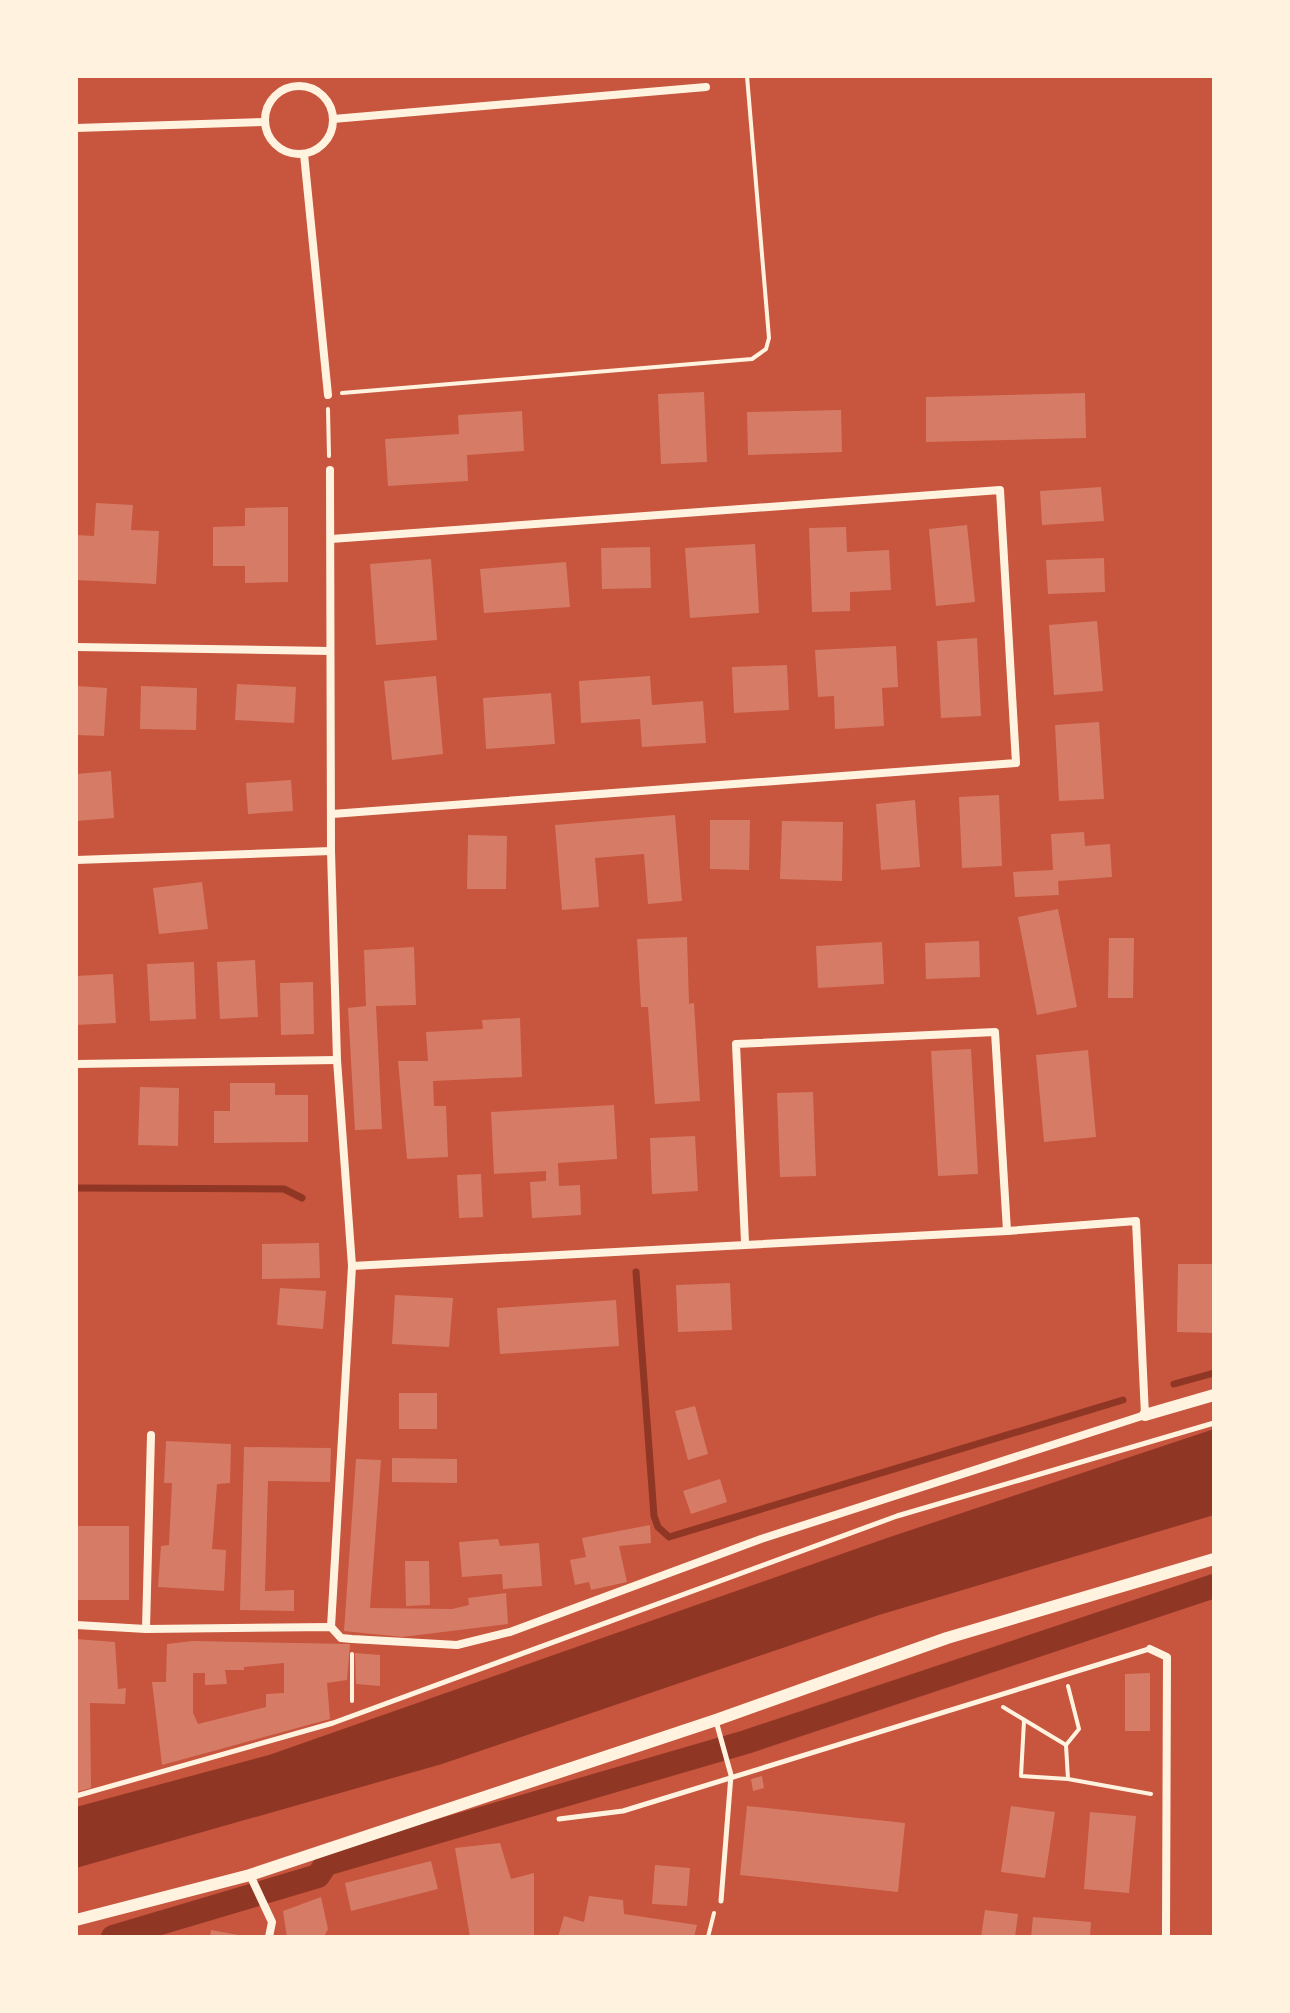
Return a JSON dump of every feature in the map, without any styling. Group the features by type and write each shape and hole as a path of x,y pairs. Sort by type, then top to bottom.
{"street":[{"path":"294,81 317,90 331,108 333,119 332,129 321,145 304,154 292,153 274,143 265,122 276,94 294,81"},
{"path":"333,119 706,87"},
{"path":"76,128 265,122"},
{"path":"304,154 328,395"},
{"path":"330,470 331,851 337,1060 352,1266 331,1627 341,1638 457,1645 510,1632 761,1539 1214,1395"},
{"path":"331,539 1000,490 1016,763 332,814"},
{"path":"76,647 330,651"},
{"path":"76,860 331,851"},
{"path":"745,1242 736,1044 995,1032 1007,1231"},
{"path":"76,1064 337,1060"},
{"path":"352,1266 745,1242 1007,1231 1136,1221 1145,1415"},
{"path":"146,1629 151,1435"},
{"path":"76,1920 253,1880 947,1638 1214,1559"},
{"path":"76,1625 146,1629 331,1627"},
{"path":"1150,1649 1167,1657 1166,1937"},
{"path":"253,1880 272,1922 269,1937"}],"lane":[{"path":"76,1796 333,1723 897,1516 1214,1423"},
{"path":"559,1819 623,1811 731,1775 1150,1649"},
{"path":"716,1720 731,1775 721,1901"}],"path":[{"path":"330,470 328,395 752,359 766,349 769,338 747,76"},
{"path":"352,1639 353,1706"},
{"path":"1065,1676 1079,1729 1066,1745 1068,1779"},
{"path":"989,1698 1066,1745"},
{"path":"1024,1721 1021,1776 1068,1779 1168,1797"},
{"path":"708,1937 721,1901"}],"shaded area":[{"path":"1214,1429 1214,1515 879,1615 442,1764 76,1868 76,1807 269,1755 887,1538"}],"building":[{"path":"704,392 707,462 661,464 658,394"},
{"path":"1085,393 1086,438 926,442 926,397"},
{"path":"841,410 842,452 748,455 747,412"},
{"path":"522,411 524,451 467,455 468,481 388,486 385,439 459,434 458,415"},
{"path":"1101,487 1104,521 1042,525 1040,491"},
{"path":"96,503 133,505 131,530 159,531 156,584 76,580 76,535 94,536"},
{"path":"288,507 288,582 245,583 245,566 213,566 213,527 245,526 245,508"},
{"path":"967,525 975,602 936,606 929,529"},
{"path":"846,527 847,552 889,550 891,590 850,592 850,611 812,612 809,528"},
{"path":"755,544 759,613 690,618 685,548"},
{"path":"650,547 651,588 602,589 601,548"},
{"path":"1104,558 1105,592 1048,594 1046,560"},
{"path":"431,559 437,640 376,645 370,564"},
{"path":"566,562 570,607 484,613 480,569"},
{"path":"1097,621 1103,691 1054,695 1049,625"},
{"path":"977,638 981,716 941,718 937,641"},
{"path":"896,646 898,687 882,688 884,726 835,729 834,696 818,697 815,650"},
{"path":"787,665 789,710 734,713 732,667"},
{"path":"436,676 443,754 392,760 384,681"},
{"path":"650,676 652,705 703,701 706,743 642,747 640,719 581,723 579,681"},
{"path":"237,684 296,687 294,723 235,720"},
{"path":"76,686 107,688 104,736 76,735"},
{"path":"141,686 197,688 196,730 140,729"},
{"path":"551,693 555,744 486,749 483,698"},
{"path":"1099,722 1104,799 1059,801 1055,725"},
{"path":"111,771 114,818 76,821 76,774"},
{"path":"291,780 293,811 248,814 246,783"},
{"path":"999,795 1002,866 962,868 959,797"},
{"path":"915,800 920,867 881,870 876,804"},
{"path":"675,815 682,901 648,904 644,854 595,858 599,907 562,910 555,825"},
{"path":"710,820 750,820 749,870 710,869"},
{"path":"782,821 843,822 842,881 780,879"},
{"path":"1084,832 1085,846 1110,844 1112,877 1058,881 1059,895 1015,897 1013,872 1053,870 1051,834"},
{"path":"468,835 507,836 506,889 467,889"},
{"path":"202,882 208,929 159,934 153,888"},
{"path":"1058,909 1077,1007 1037,1015 1018,917"},
{"path":"687,937 689,1004 694,1003 700,1101 655,1104 648,1007 641,1007 637,939"},
{"path":"1109,938 1134,938 1133,998 1108,998"},
{"path":"979,941 980,977 926,979 925,943"},
{"path":"882,942 884,984 818,988 816,946"},
{"path":"414,947 416,1005 376,1006 382,1129 355,1130 348,1008 366,1006 364,950"},
{"path":"255,960 258,1017 220,1019 217,962"},
{"path":"194,962 196,1019 150,1021 147,964"},
{"path":"113,974 116,1023 76,1025 76,976"},
{"path":"313,982 314,1034 281,1035 280,983"},
{"path":"520,1018 522,1077 433,1081 434,1106 446,1106 448,1157 407,1159 398,1061 428,1061 426,1032 483,1029 482,1020"},
{"path":"971,1049 978,1174 938,1176 931,1051"},
{"path":"1088,1050 1096,1137 1044,1142 1036,1055"},
{"path":"230,1083 275,1083 275,1095 308,1095 308,1142 214,1143 214,1111 230,1111"},
{"path":"140,1087 179,1088 178,1146 138,1145"},
{"path":"813,1092 816,1176 780,1177 777,1093"},
{"path":"614,1105 617,1159 558,1163 559,1186 580,1185 581,1215 532,1218 530,1182 546,1181 546,1171 494,1174 491,1112"},
{"path":"695,1136 698,1191 652,1194 650,1138"},
{"path":"481,1174 483,1217 459,1218 457,1175"},
{"path":"319,1243 320,1278 262,1279 262,1244"},
{"path":"1178,1264 1214,1264 1214,1333 1177,1332"},
{"path":"730,1283 732,1330 678,1332 676,1285"},
{"path":"280,1288 326,1291 323,1329 277,1325"},
{"path":"395,1295 453,1298 449,1347 392,1344"},
{"path":"616,1300 619,1346 500,1354 497,1308"},
{"path":"399,1393 437,1393 437,1429 399,1429"},
{"path":"695,1406 708,1454 688,1460 675,1411"},
{"path":"166,1441 231,1444 230,1483 217,1484 212,1549 226,1550 224,1591 158,1587 161,1546 169,1545 172,1483 164,1483"},
{"path":"244,1447 331,1448 330,1482 268,1481 265,1591 294,1590 294,1611 240,1610"},
{"path":"392,1458 457,1459 457,1483 392,1482"},
{"path":"356,1459 381,1460 370,1608 452,1609 469,1605 468,1598 506,1593 508,1624 402,1637 344,1631"},
{"path":"720,1479 727,1502 691,1514 683,1491"},
{"path":"650,1525 651,1543 619,1546 627,1582 591,1590 589,1582 575,1585 570,1560 586,1557 582,1538"},
{"path":"76,1526 129,1526 129,1600 76,1600"},
{"path":"498,1539 500,1546 539,1543 542,1586 503,1589 502,1574 462,1577 459,1542"},
{"path":"405,1561 429,1561 430,1605 406,1606"},
{"path":"76,1639 115,1642 118,1689 126,1688 125,1704 90,1703 91,1788 76,1792"},
{"path":"193,1641 350,1644 347,1680 327,1683 330,1719 162,1765 152,1682 166,1682 167,1644","holes":["284,1663 284,1693 266,1694 266,1707 198,1724 193,1713 193,1673 205,1673 205,1685 227,1684 225,1670"]},
{"path":"355,1653 380,1655 380,1686 356,1684"},
{"path":"1150,1673 1150,1731 1125,1731 1125,1674"},
{"path":"762,1776 764,1788 753,1791 751,1779"},
{"path":"747,1806 905,1823 898,1892 740,1875"},
{"path":"1011,1806 1055,1812 1045,1878 1001,1872"},
{"path":"1090,1812 1136,1816 1129,1893 1084,1889"},
{"path":"500,1843 511,1879 534,1873 534,1937 470,1937 455,1848"},
{"path":"431,1861 438,1889 351,1911 345,1883"},
{"path":"655,1865 690,1868 687,1906 652,1904"},
{"path":"589,1896 623,1900 624,1914 697,1925 694,1937 558,1937 564,1916 584,1922"},
{"path":"321,1897 328,1929 324,1937 287,1937 283,1911"},
{"path":"985,1910 1018,1914 1015,1937 981,1937"},
{"path":"1033,1917 1091,1922 1090,1937 1031,1937"},
{"path":"211,1930 238,1935 238,1937 210,1937"}],"waterway":[{"path":"76,1188 284,1189 302,1198"},
{"path":"636,1272 654,1516 658,1527 669,1537 1123,1400"},
{"path":"1174,1384 1214,1373"},
{"path":"113,1937 318,1876 326,1864 746,1742 1214,1586"}]}
